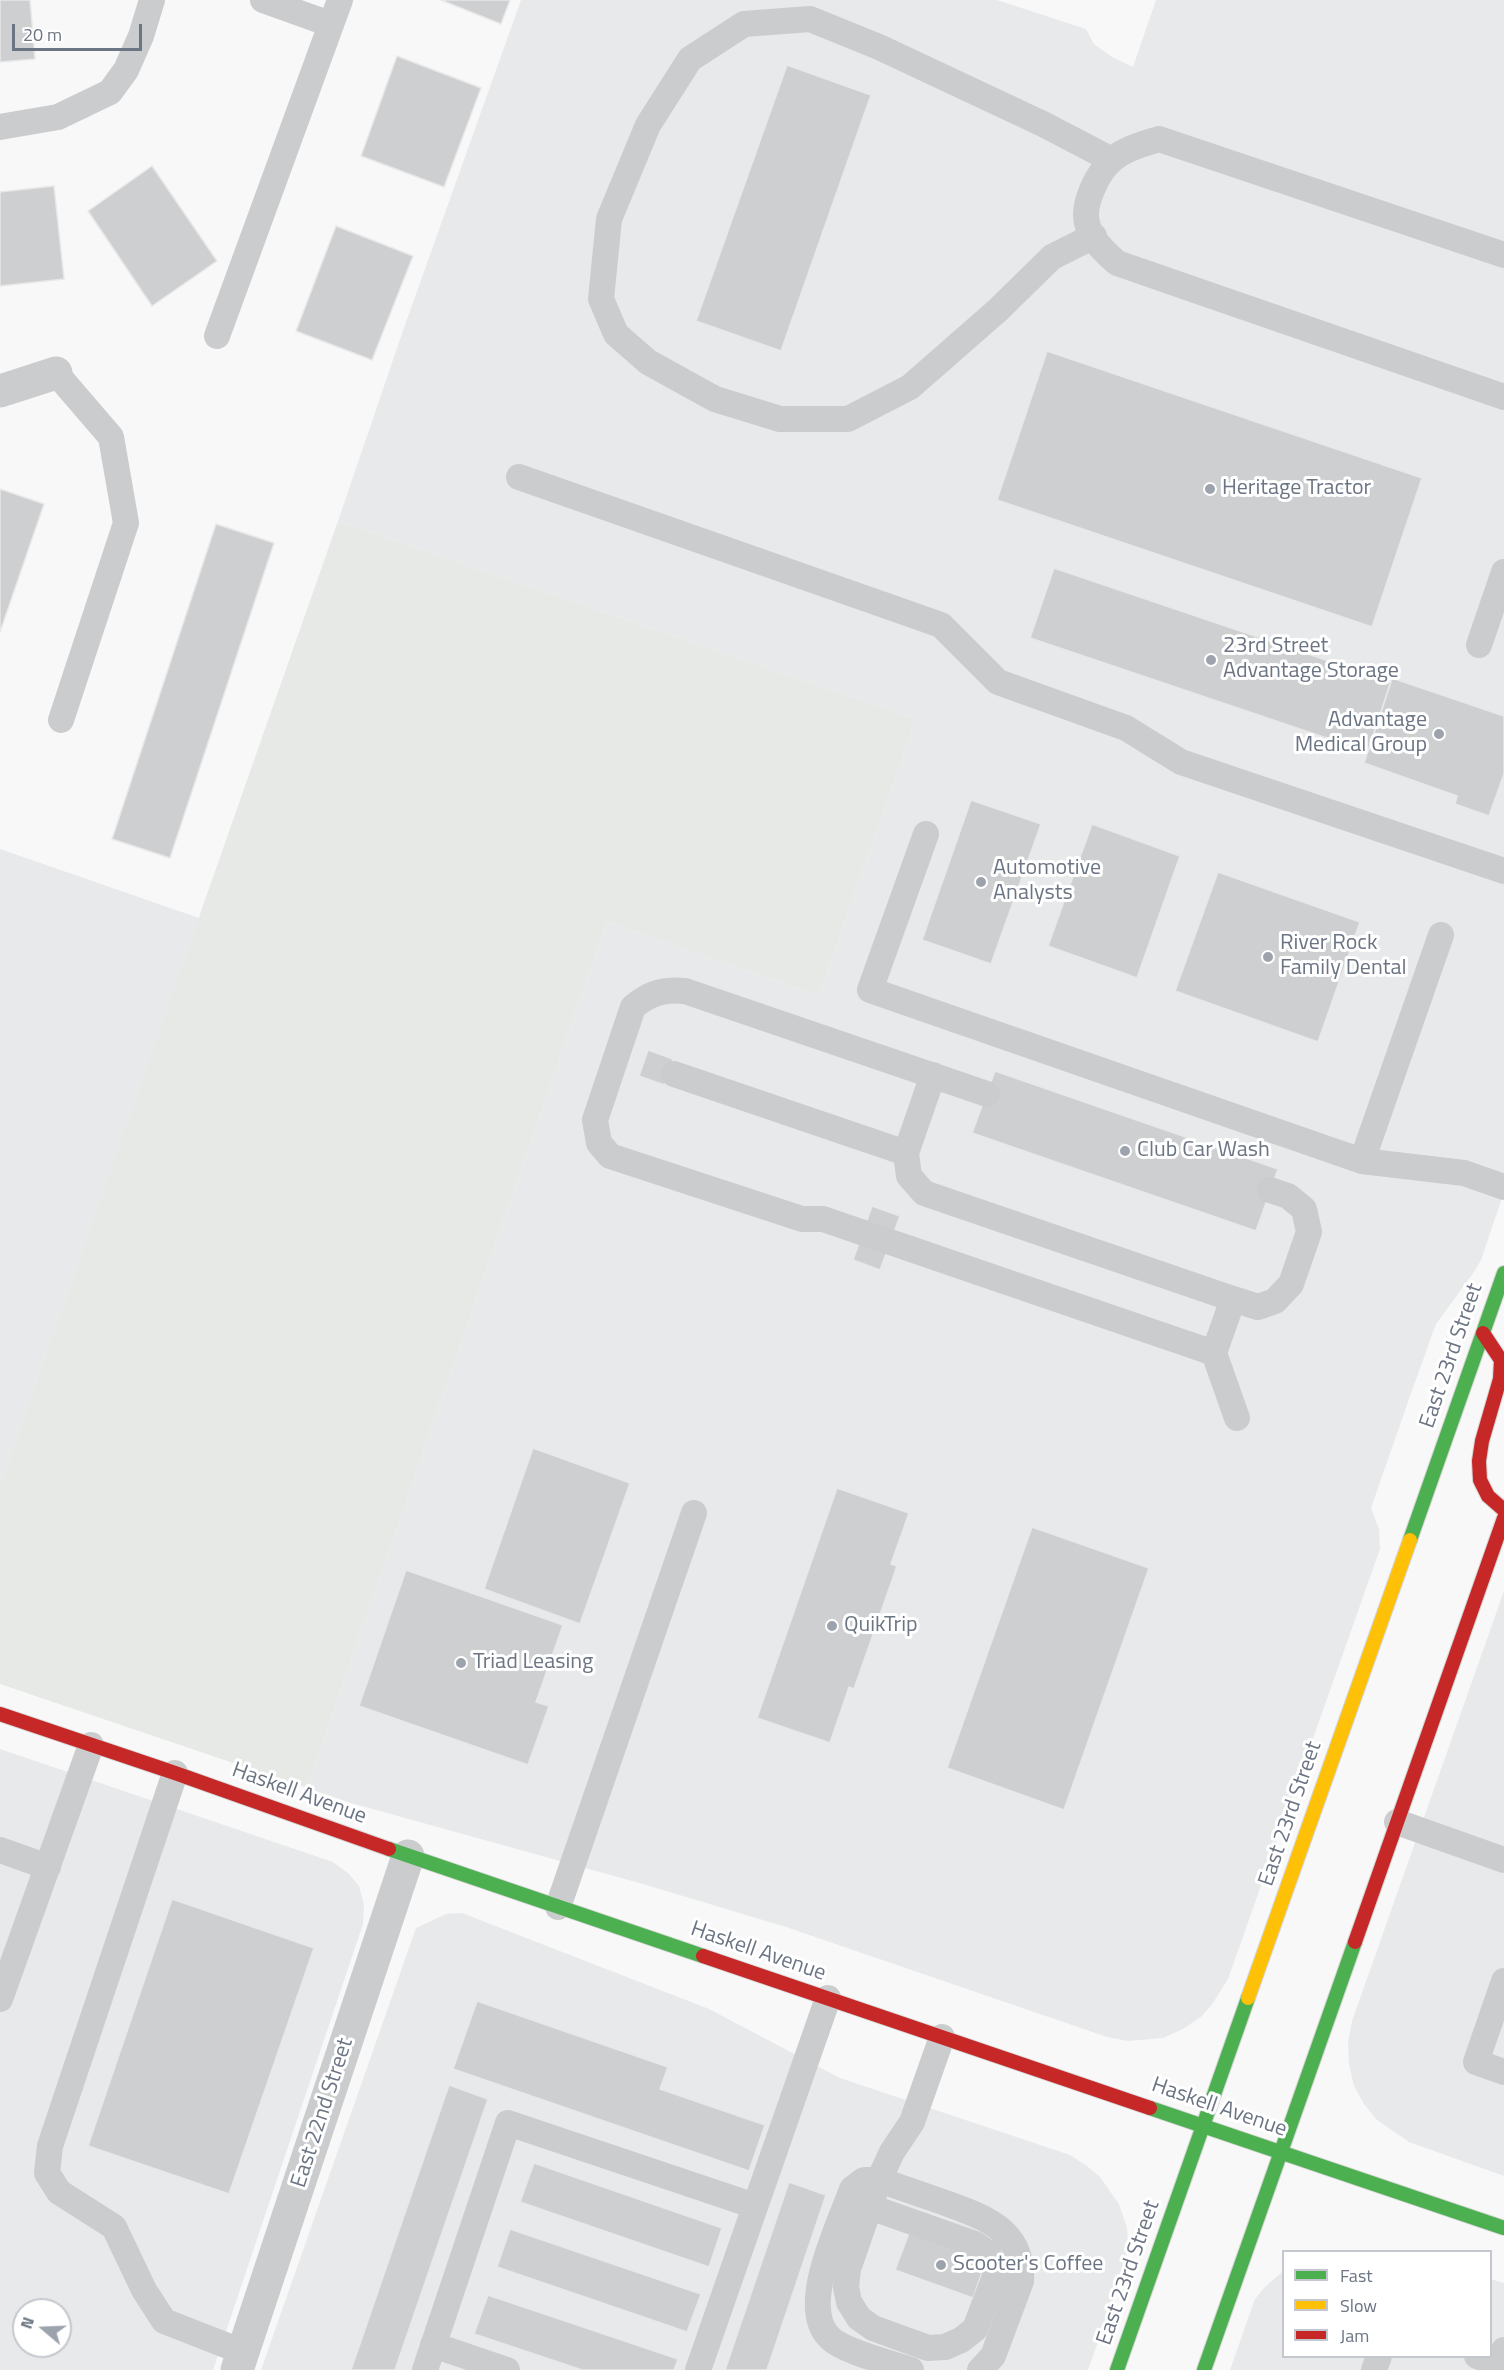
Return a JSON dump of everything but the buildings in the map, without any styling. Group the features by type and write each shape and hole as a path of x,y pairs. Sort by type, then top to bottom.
{"main road":[{"name":"East 23rd Street","path":"1117,2370 1504,1273"},
{"path":"1483,1333 1494,1346 1501,1362 1503,1386 1480,1469 1483,1491 1494,1504 1504,1510"},
{"path":"1204,2370 1504,1518"},
{"name":"Haskell Avenue","path":"0,1714 175,1773 408,1856 1504,2228"}],"street":[{"path":"0,391 56,373"},
{"name":"East 22nd Street","path":"240,2361 408,1856"}],"lane":[{"path":"0,127 58,117 110,92 126,70 141,36 152,0"},
{"path":"263,0 330,24"},
{"path":"217,336 340,0"},
{"path":"1094,237 1052,257 998,310 910,387 848,419 780,419 715,399 648,362 616,334 601,299 609,219 648,125 690,59 744,24 810,19 889,51 1043,124 1112,160"},
{"path":"1504,255 1159,139 1132,148 1112,160 1090,188 1086,221 1098,245 1117,263 1504,397"},
{"path":"56,373 111,437 126,523 61,720"},
{"path":"519,477 940,626 998,682 1126,728 1180,762 1504,871"},
{"path":"1479,645 1504,572"},
{"path":"926,834 870,990 1362,1161 1464,1173 1504,1187"},
{"path":"1362,1161 1442,935"},
{"path":"987,1094 686,991 666,989 647,995 633,1007 595,1120 599,1143 610,1156 802,1219 823,1219 1214,1353"},
{"path":"674,1074 906,1153"},
{"path":"933,1075 906,1153 909,1176 924,1193 1258,1307 1275,1301 1291,1284 1309,1232 1304,1209 1288,1196 1270,1190"},
{"path":"1233,1299 1214,1353 1237,1418"},
{"path":"558,1907 694,1513"},
{"path":"0,2000 91,1745"},
{"path":"175,1773 50,2146 47,2173 59,2192 114,2227 144,2290 164,2321 240,2361"},
{"path":"1397,1822 1504,1860"},
{"path":"0,1850 48,1867"},
{"path":"1504,1981 1476,2062 1504,2072"},
{"path":"698,2370 828,1998"},
{"path":"870,2207 975,2244 988,2253 996,2274 975,2329 961,2340 945,2347 928,2348 873,2328 859,2318 849,2302 846,2287 848,2269 879,2180 892,2152 912,2122 942,2037"},
{"path":"425,2370 508,2122 755,2206"},
{"path":"911,2370 846,2348 829,2338 819,2320 820,2277 852,2189 864,2180 879,2180 986,2218 1002,2230 1017,2254 1022,2268 1021,2281 993,2356 980,2370"},
{"path":"433,2345 507,2370"},
{"path":"1482,2358 1499,2364 1504,2350"}],"shaded area":[{"path":"521,0 997,0 1086,29 1094,44 1112,57 1133,67 1156,0 1504,0 1504,1192 1481,1260 1436,1324 1409,1399 1371,1508 1379,1529 1380,1549 1228,1979 1202,2016 1183,2029 1163,2038 1128,2041 1107,2037 786,1927 643,1884 351,1803 307,1788 607,922 819,996 916,719 338,521"},
{"path":"338,521 916,719 819,996 607,922 307,1788 0,1684 0,1484"},
{"path":"0,849 199,918 0,1484"},
{"path":"1504,1591 1504,2176 1409,2142 1377,2120 1364,2104 1354,2086 1349,2064 1348,2042 1352,2021"},
{"path":"0,1749 333,1862 349,1874 359,1886 364,1904 363,1924 213,2370 0,2370"},
{"path":"462,1913 709,2009 840,2078 1070,2155 1087,2166 1100,2177 1119,2204 1127,2228 1128,2246 1126,2263 1088,2370 261,2370 416,1928 446,1914"},
{"path":"1282,2272 1282,2358 1492,2358 1492,2279 1504,2283 1504,2370 1230,2370 1255,2299"}],"traffic: fast":[{"path":"1410,1540 1504,1273"},
{"path":"389,1849 703,1956"},
{"path":"1204,2370 1355,1942"},
{"path":"1117,2370 1248,1998"},
{"path":"1150,2108 1504,2228"}],"traffic: slow":[{"path":"1248,1998 1410,1540"}],"traffic: jam":[{"path":"1483,1333 1501,1360 1500,1379 1482,1441 1479,1461 1480,1480 1488,1496 1504,1510"},
{"path":"1355,1942 1504,1518"},
{"path":"0,1714 389,1849"},
{"path":"703,1956 1150,2108"}],"place":[{"name":"Heritage Tractor","path":"1210,489"},
{"name":"23rd Street Advantage Storage","path":"1211,660"},
{"name":"Advantage Medical Group","path":"1439,734"},
{"name":"Automotive Analysts","path":"981,882"},
{"name":"River Rock Family Dental","path":"1268,957"},
{"name":"Club Car Wash","path":"1125,1151"},
{"name":"QuikTrip","path":"832,1626"},
{"name":"Triad Leasing","path":"461,1663"},
{"name":"Scooter's Coffee","path":"941,2265"}]}
